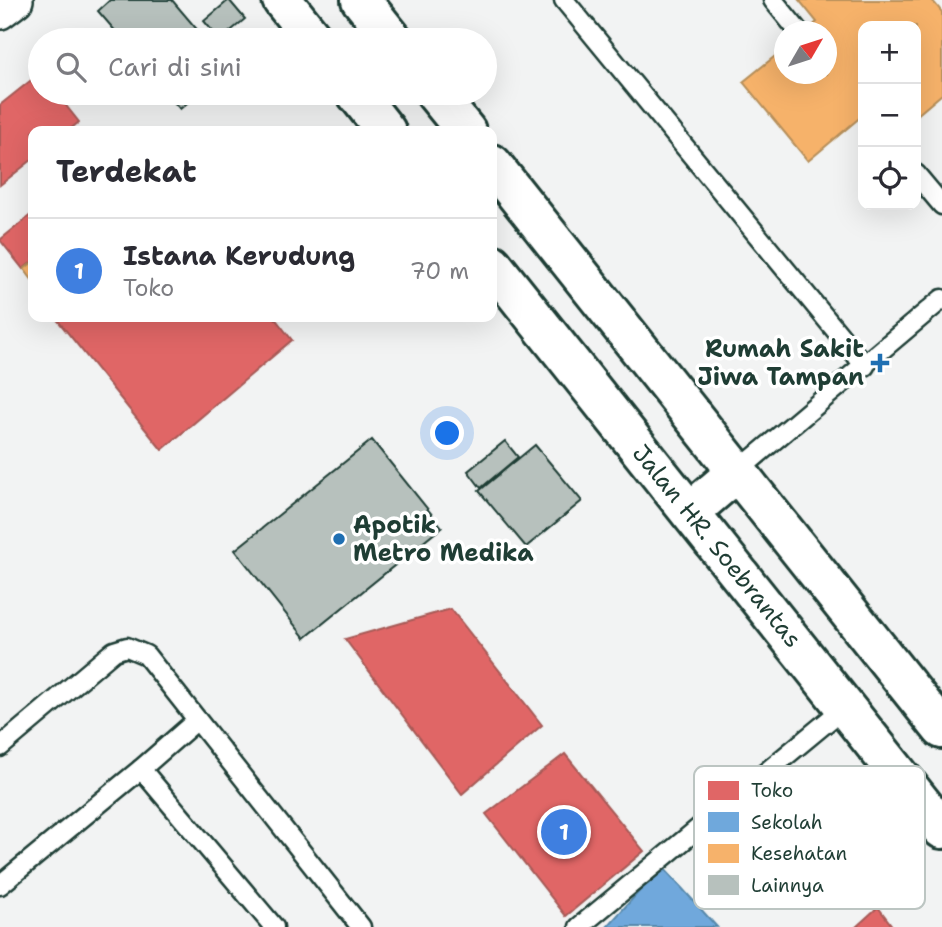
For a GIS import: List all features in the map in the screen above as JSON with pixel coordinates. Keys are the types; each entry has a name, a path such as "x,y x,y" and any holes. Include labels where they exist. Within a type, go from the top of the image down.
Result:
{"main road":[{"path":"282,0 304,28"},
{"path":"361,0 383,28"},
{"path":"365,105 382,126"},
{"path":"445,105 462,126"},
{"path":"497,170 942,729"},
{"name":"Jalan HR. Soebrantas","path":"497,270 892,766"},
{"path":"690,512 738,471"},
{"name":"Jalan HR. Soebrantas","path":"925,808 942,829"}],"street":[{"path":"0,12 16,0"}],"lane":[{"path":"564,0 865,366"},
{"path":"773,0 790,21"},
{"path":"921,180 942,205"},
{"path":"738,471 942,299"},
{"path":"0,747 114,652 127,648 146,655 361,927"},
{"path":"774,766 845,707"},
{"path":"0,884 197,720"},
{"path":"141,769 274,927"},
{"path":"579,927 694,832"}],"building: Toko":[{"path":"28,83 28,105 66,105 79,122 74,126 28,126 28,163 0,185 0,105"},
{"path":"28,217 28,265 23,269 0,240"},
{"path":"59,322 278,322 292,340 162,450"},
{"path":"451,609 542,725 462,794 345,639"},
{"path":"565,754 644,851 566,916 486,814"},
{"path":"876,909 880,909 893,927 856,927"}],"building: Sekolah":[{"path":"662,866 694,901 694,909 701,909 717,927 607,927"}],"building: Kesehatan":[{"path":"799,0 932,0 942,12 942,94 921,112 921,21 858,21 858,119 808,161 743,82 774,57 774,84 837,84 837,21 816,21"}],"building: Lainnya":[{"path":"110,0 172,0 196,28 113,28 98,11"},
{"path":"229,0 245,19 234,28 210,28 204,21"},
{"name":"Apotik Metro Medika","path":"372,440 442,527 305,638 235,550"},
{"path":"505,441 518,457 481,488 468,471"},
{"path":"535,445 582,501 526,547 479,491"}],"place":[{"name":"Rumah Sakit Jiwa Tampan","path":"880,363"},
{"name":"Apotik Metro Medika","path":"339,539"},
{"name":"Istana Kerudung","path":"564,832"}]}
